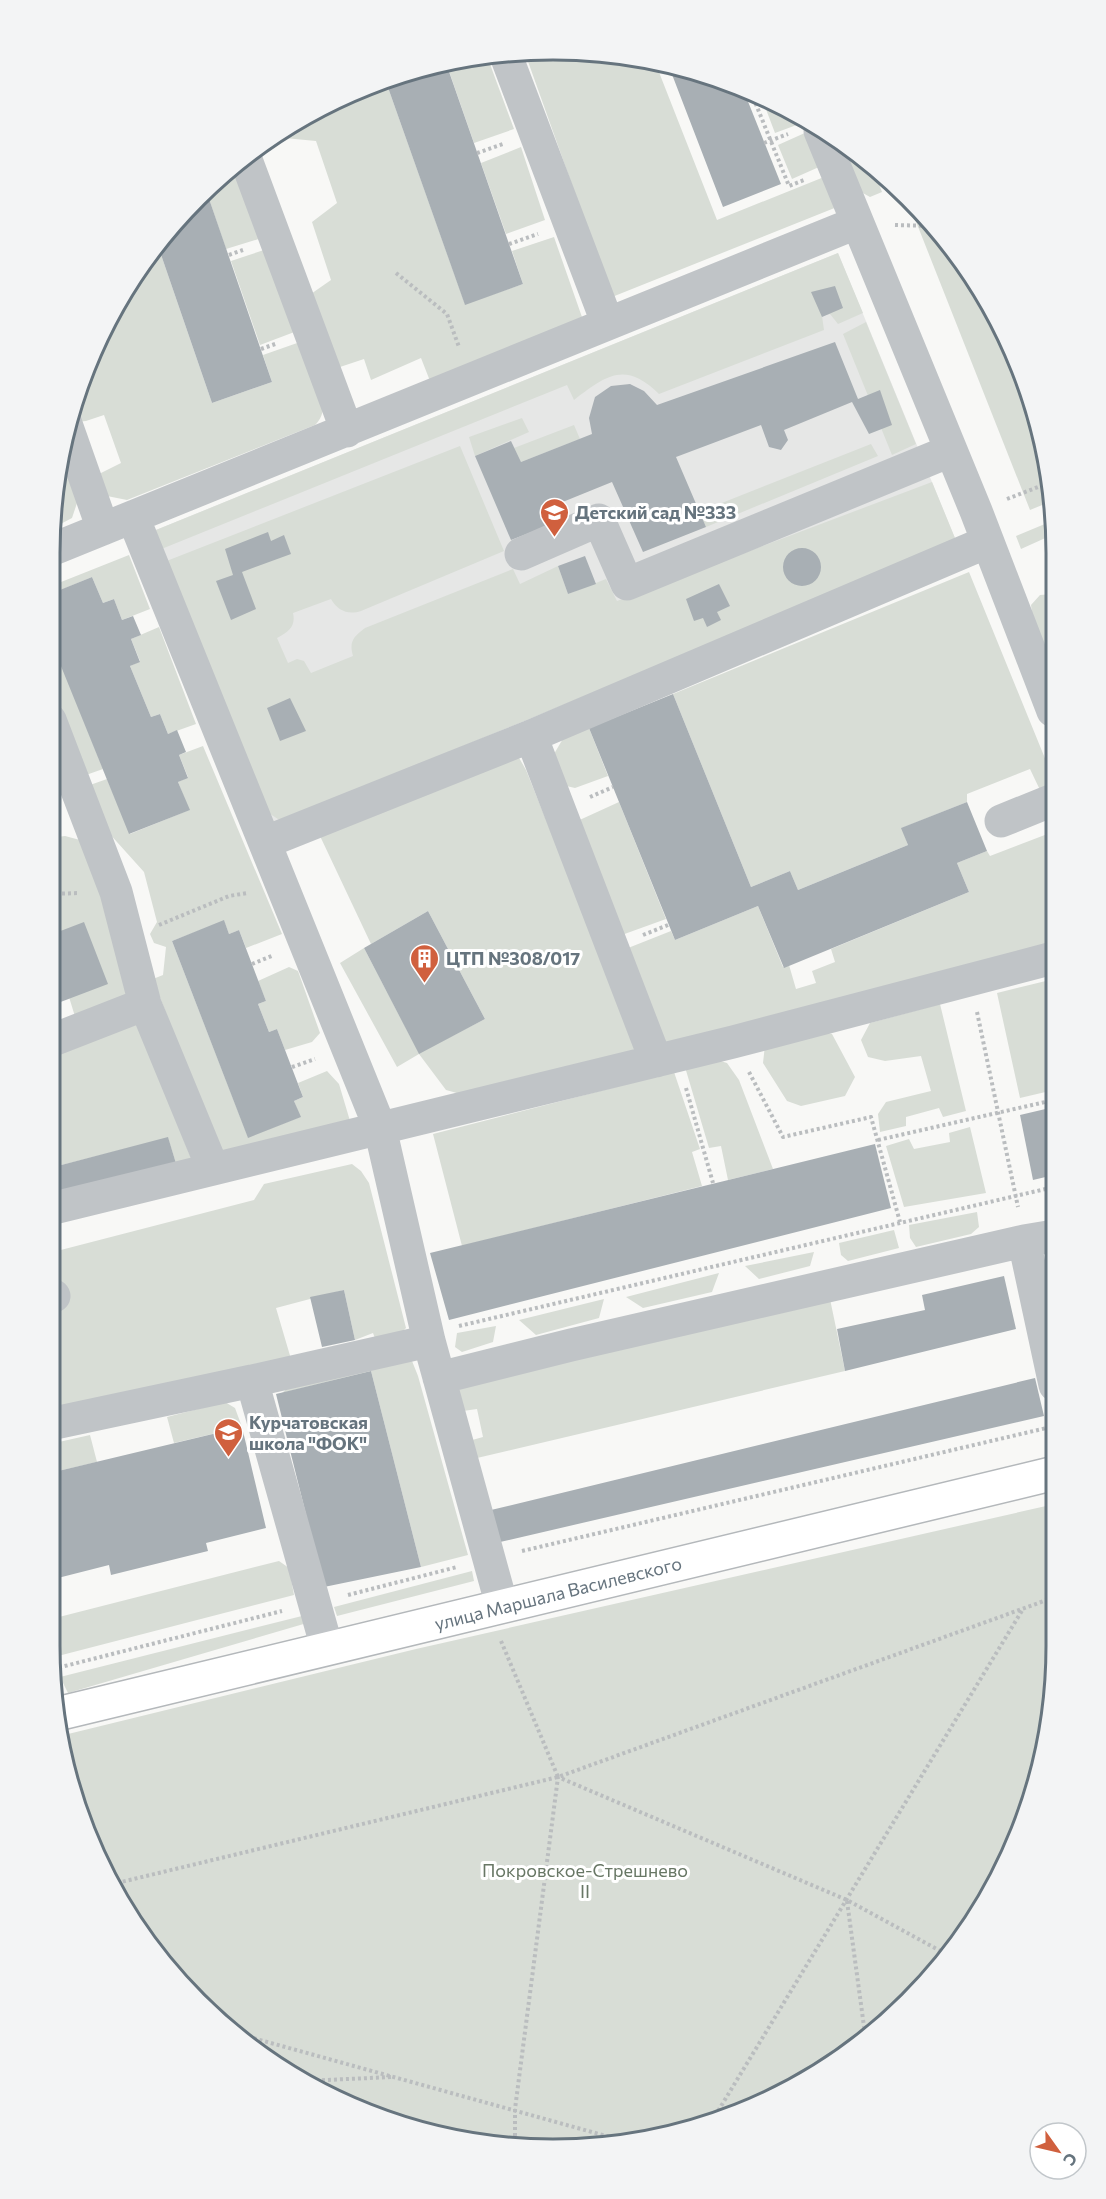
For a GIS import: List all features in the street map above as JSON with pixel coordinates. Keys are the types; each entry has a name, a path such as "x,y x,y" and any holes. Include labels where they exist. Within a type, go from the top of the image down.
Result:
{"main road":[{"name":"улица Маршала Василевского","path":"64,1712 1046,1475"}],"lane":[{"path":"508,62 607,322"},
{"path":"824,141 976,511 1046,693"},
{"path":"248,166 346,431"},
{"path":"60,546 607,322 856,223"},
{"path":"73,443 103,529"},
{"path":"521,554 599,520 627,584 950,451"},
{"path":"134,517 380,1128 428,1337 501,1606"},
{"path":"266,842 531,736 987,542"},
{"path":"531,736 666,1058"},
{"path":"60,746 116,892 145,1004 213,1169"},
{"path":"1001,820 1046,803"},
{"path":"60,1207 733,1042 1046,960"},
{"path":"60,1037 145,1004"},
{"path":"439,1378 571,1345 1039,1238 1046,1302"},
{"path":"60,1422 252,1381 428,1337"},
{"path":"252,1381 327,1648"}],"path":[{"path":"756,104 789,186 835,168"},
{"path":"396,273 447,314 470,379"},
{"path":"976,511 1041,486"},
{"path":"128,937 229,896 284,886"},
{"path":"969,979 1017,1195"},
{"path":"733,1042 783,1137 871,1117 900,1222"},
{"path":"666,1058 714,1183"},
{"path":"878,1140 1046,1102"},
{"path":"428,1337 1046,1189"},
{"path":"61,1667 489,1558 1046,1428"},
{"path":"121,1882 558,1777 1046,1600"},
{"path":"719,2110 1024,1608"},
{"path":"511,1636 500,1639 558,1777 515,2109 515,2137"},
{"path":"558,1777 847,1900 940,1951"},
{"path":"847,1900 864,2028"},
{"path":"257,2040 607,2136"},
{"path":"320,2080 396,2077"}],"shaded area":[{"name":"Детский сад №333","path":"838,253 957,543 270,825 151,532"}],"green space":[{"path":"528,61 585,61 659,71 717,220 824,177 837,207 612,297"},
{"path":"490,64 514,129 474,143 449,71"},
{"path":"388,89 465,304 523,284 512,251 554,237 583,320 430,381 421,358 371,380 364,359 334,369 308,296 331,280 312,222 337,203 316,141 287,138 335,111"},
{"path":"766,109 797,125 775,133"},
{"path":"807,132 819,167 792,179 778,145"},
{"path":"521,147 545,220 506,234 481,163"},
{"path":"846,157 878,182 882,192 870,197 861,192"},
{"path":"240,172 265,237 226,249 209,199"},
{"path":"914,218 963,279 995,335 1008,364 1029,425 1042,489 1043,504 1030,510"},
{"path":"267,249 297,331 260,345 231,261"},
{"path":"838,253 863,313 838,324 830,314 822,316 824,330 659,394 647,384 626,375 606,378 574,400 567,385 159,550 151,532"},
{"path":"161,254 212,403 272,382 263,355 300,342 319,384 323,406 321,416 315,425 127,500 107,496 95,476 121,463 104,415 78,422 86,395 111,335 126,306"},
{"path":"866,322 916,444 892,455 843,334"},
{"path":"522,418 529,432 475,456 469,437"},
{"path":"574,425 580,439 521,462 514,448"},
{"path":"871,444 878,456 706,527 699,512"},
{"path":"460,446 504,551 361,611 344,611 331,599 293,613 291,628 277,638 288,663 297,659 304,661 311,673 353,656 353,640 365,628 513,569 520,584 558,566 568,594 606,579 617,601 932,482 957,543 281,821 264,810 164,562"},
{"path":"67,468 77,503 72,518 61,524"},
{"path":"1045,524 1046,538 1021,549 1016,536"},
{"path":"129,555 150,609 122,620 114,599 103,603 92,577 60,590 60,582"},
{"path":"969,572 1046,761 1046,788 1040,790 1030,769 967,794 967,802 902,828 908,845 798,890 790,871 751,887 673,694"},
{"path":"1040,595 1046,595 1046,650 1031,605"},
{"path":"159,627 196,724 168,734 160,714 151,717 130,666 140,661 131,639"},
{"path":"60,661 103,769 86,775 60,708"},
{"path":"589,728 608,776 575,788 562,785 551,759 564,737"},
{"path":"203,746 282,934 246,948 239,930 229,934 224,921 172,941 248,1137 300,1117 294,1101 303,1097 298,1083 327,1071 339,1084 353,1131 222,1160 153,979 163,975 166,947 154,943 150,934 157,922 144,872 108,832 90,785 107,779 130,834 189,810 178,782 188,777 179,755"},
{"path":"518,756 526,770 640,1054 464,1095 446,1090 419,1054 397,1067 340,963 364,948 419,1053 485,1019 428,911 371,944 320,836"},
{"path":"619,802 666,919 619,936 573,823"},
{"path":"1046,835 1046,947 667,1045 623,950 671,931 675,940 758,906 783,967 789,965 796,989 816,983 812,971 835,962 831,949 969,892 957,863 987,851 990,856"},
{"path":"60,837 80,840 92,855 131,989 117,1007 77,1023 60,968"},
{"path":"289,967 298,971 320,1033 312,1042 285,1050 277,1029 269,1032 258,1004 266,1001 258,981"},
{"path":"1046,981 1046,1092 1020,1098 997,993"},
{"path":"940,1004 966,1111 943,1117 939,1108 906,1117 906,1126 880,1132 878,1114 886,1102 931,1091 921,1056 885,1061 868,1057 861,1040 870,1023"},
{"path":"137,1023 193,1163 178,1170 168,1138 60,1165 60,1052"},
{"path":"816,1030 832,1034 855,1077 845,1096 801,1106 787,1101 763,1063 765,1045"},
{"path":"714,1059 727,1063 739,1080 773,1169 728,1180 721,1146 709,1148 685,1067"},
{"path":"674,1072 700,1149 692,1152 702,1186 462,1246 433,1134"},
{"path":"970,1127 986,1193 904,1207 886,1146 909,1139 914,1149 950,1142 949,1133"},
{"path":"352,1164 361,1171 369,1183 406,1328 398,1336 376,1341 373,1333 355,1340 344,1290 276,1308 291,1359 60,1412 60,1250 254,1200 264,1184"},
{"path":"977,1212 979,1227 971,1234 916,1247 910,1238 909,1225"},
{"path":"894,1230 899,1248 848,1261 841,1255 839,1243"},
{"path":"814,1252 810,1266 759,1279 745,1266"},
{"path":"719,1273 712,1292 643,1308 626,1297"},
{"path":"604,1299 599,1318 536,1335 519,1320"},
{"path":"830,1299 845,1371 477,1458 465,1442 483,1437 477,1409 456,1412 451,1399 461,1387"},
{"path":"496,1326 493,1342 462,1352 455,1347 457,1333"},
{"path":"412,1361 468,1555 421,1567 371,1371 282,1393 293,1383"},
{"path":"225,1402 235,1408 242,1427 174,1443 167,1417"},
{"path":"90,1435 97,1462 60,1471 60,1442"},
{"name":"Покровское-Стрешнево II","path":"1046,1506 1045,1678 1037,1742 1020,1804 1008,1835 995,1864 963,1920 924,1971 902,1995 878,2017 827,2056 800,2073 742,2101 711,2113 649,2130 585,2138 553,2139 489,2135 457,2130 395,2113 335,2088 279,2056 228,2017 204,1995 182,1971 143,1920 111,1864 86,1804 68,1734 416,1649"},
{"path":"279,1561 289,1568 294,1595 60,1655 60,1617"},
{"path":"472,1571 474,1581 337,1616 334,1607"},
{"path":"306,1615 307,1623 68,1693 61,1677"}],"building":[{"path":"449,71 523,284 465,305 388,89"},
{"path":"672,75 711,86 748,101 781,184 723,207"},
{"path":"209,199 272,382 212,403 161,254"},
{"path":"835,286 843,308 822,317 811,292"},
{"path":"835,342 858,399 880,390 892,425 869,434 852,402 784,430 788,440 781,450 769,447 761,425 676,457 706,527 643,552 612,482 543,510 550,525 511,540 475,456 511,441 521,462 592,434 589,418 595,397 611,386 630,384 644,391 657,405"},
{"path":"268,532 271,541 284,535 291,554 242,572 256,609 231,620 216,581 233,575 225,549"},
{"path":"802,548 815,554 821,567 815,580 802,586 789,580 783,567 789,554"},
{"path":"585,556 596,584 568,594 558,566"},
{"path":"92,577 103,603 114,599 122,620 133,616 141,635 131,639 140,662 130,666 151,717 160,714 168,734 177,730 186,752 179,755 188,778 178,782 190,810 129,834 60,664 60,590"},
{"path":"719,584 730,606 717,612 721,620 707,627 703,618 694,621 686,599"},
{"path":"673,694 751,887 790,871 798,890 908,845 901,828 967,802 987,851 957,863 969,892 784,968 758,906 675,940 589,728"},
{"path":"290,698 306,731 280,741 267,708"},
{"name":"ЦТП №308/017","path":"428,911 485,1019 419,1054 364,948"},
{"path":"224,920 229,934 239,930 266,1001 258,1004 269,1032 277,1029 303,1097 294,1101 301,1117 248,1138 172,941"},
{"path":"84,922 108,984 60,1002 60,931"},
{"path":"1046,1109 1046,1177 1033,1180 1020,1115"},
{"path":"168,1137 178,1170 60,1200 60,1165"},
{"path":"875,1144 891,1208 449,1320 430,1253"},
{"path":"1004,1276 1016,1329 845,1371 837,1329 925,1310 922,1295"},
{"path":"344,1290 355,1340 322,1347 310,1297"},
{"path":"371,1371 421,1567 324,1587 276,1394"},
{"path":"1035,1378 1044,1416 500,1542 491,1510"},
{"path":"242,1427 266,1528 206,1543 208,1551 111,1575 109,1565 60,1577 60,1471"}],"place":[{"name":"Детский сад №333","path":"554,538"},
{"name":"ЦТП №308/017","path":"425,984"},
{"name":"Курчатовская школа \"ФОК\"","path":"228,1458"}]}
